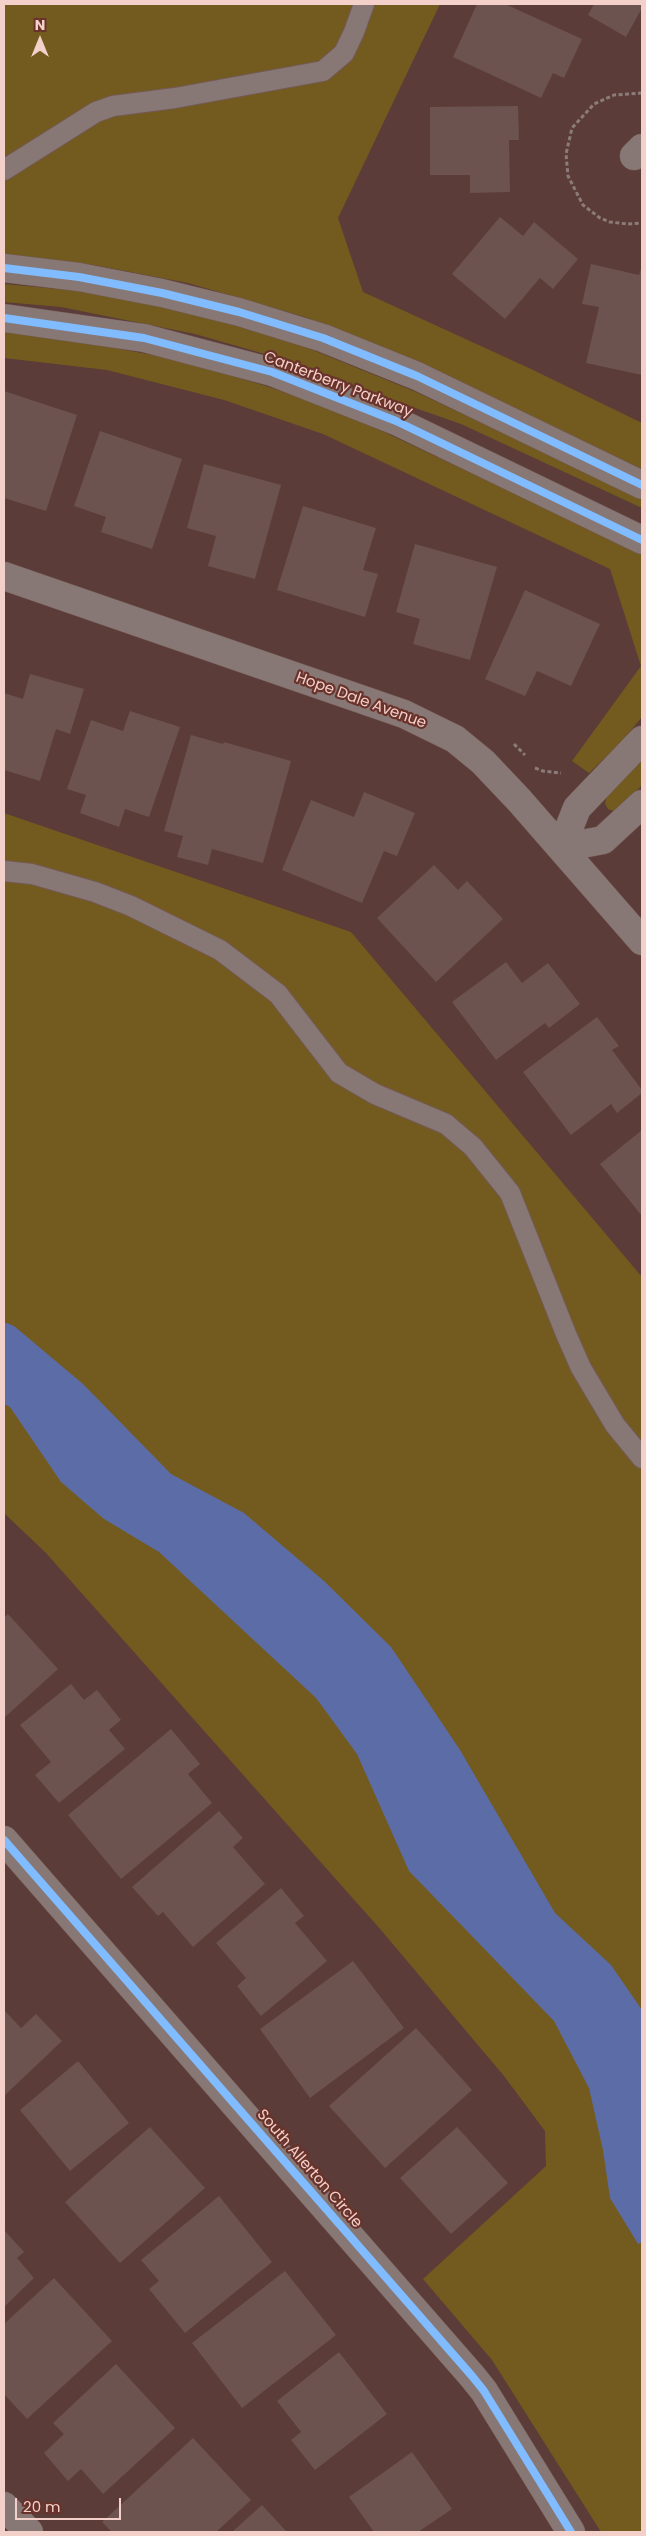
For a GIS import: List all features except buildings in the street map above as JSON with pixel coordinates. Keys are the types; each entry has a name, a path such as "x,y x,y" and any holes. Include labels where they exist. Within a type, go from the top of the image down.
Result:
{"street":[{"path":"4,268 79,277 162,293 239,312 323,338 417,376 642,485"},
{"name":"Canterberry Parkway","path":"4,318 144,338 272,372 396,421 642,540"},
{"name":"Hope Dale Avenue","path":"4,576 426,724 455,739 483,762 642,941"},
{"path":"561,848 578,808 642,740"},
{"path":"561,848 603,840 642,804"},
{"name":"South Allerton Circle","path":"4,1840 472,2376 484,2391 571,2532"},
{"path":"4,2506 29,2532"}],"lane":[{"path":"4,170 96,112 113,106 175,98 322,72 344,52 354,32 364,4"},
{"path":"4,871 32,874 95,892 131,906 220,950 278,994 339,1073 375,1094 446,1124 473,1146 510,1193 566,1334 594,1391 615,1425 642,1458"}],"path":[{"path":"642,93 614,95 594,104 572,128 566,154 568,176 582,206 610,222 642,223"}],"shaded area":[{"path":"4,4 440,4 338,218 363,292 531,369 642,423 642,469 398,353 305,317 188,283 94,265 4,254"},
{"path":"4,284 80,291 137,301 184,311 298,344 416,392 642,499 642,508 461,424 375,394 331,376 272,356 195,334 61,307 4,302"},
{"path":"4,331 89,343 173,359 266,386 326,407 382,431 642,554 642,717 620,743 589,773 572,761 641,666 610,569 323,434 224,400 107,370 4,358"},
{"path":"642,759 642,785 625,804 614,811 608,809 605,804 607,795"},
{"path":"4,813 351,932 642,1277 642,2532 601,2532 492,2360 423,2279 546,2166 545,2131 504,2076 381,1930 46,1553 4,1513"}],"water":[{"path":"4,1322 14,1326 83,1384 171,1474 244,1513 324,1581 391,1647 460,1750 555,1913 611,1965 642,2010 642,2242 638,2244 610,2198 603,2150 589,2088 554,2021 409,1871 357,1754 316,1698 159,1552 104,1519 61,1482 10,1407 4,1404"}],"cycle path":[{"path":"4,268 79,277 162,293 239,312 323,338 417,376 642,485"},
{"path":"4,318 144,338 272,372 396,421 642,540"},
{"path":"4,1840 472,2376 484,2391 571,2532"}]}
